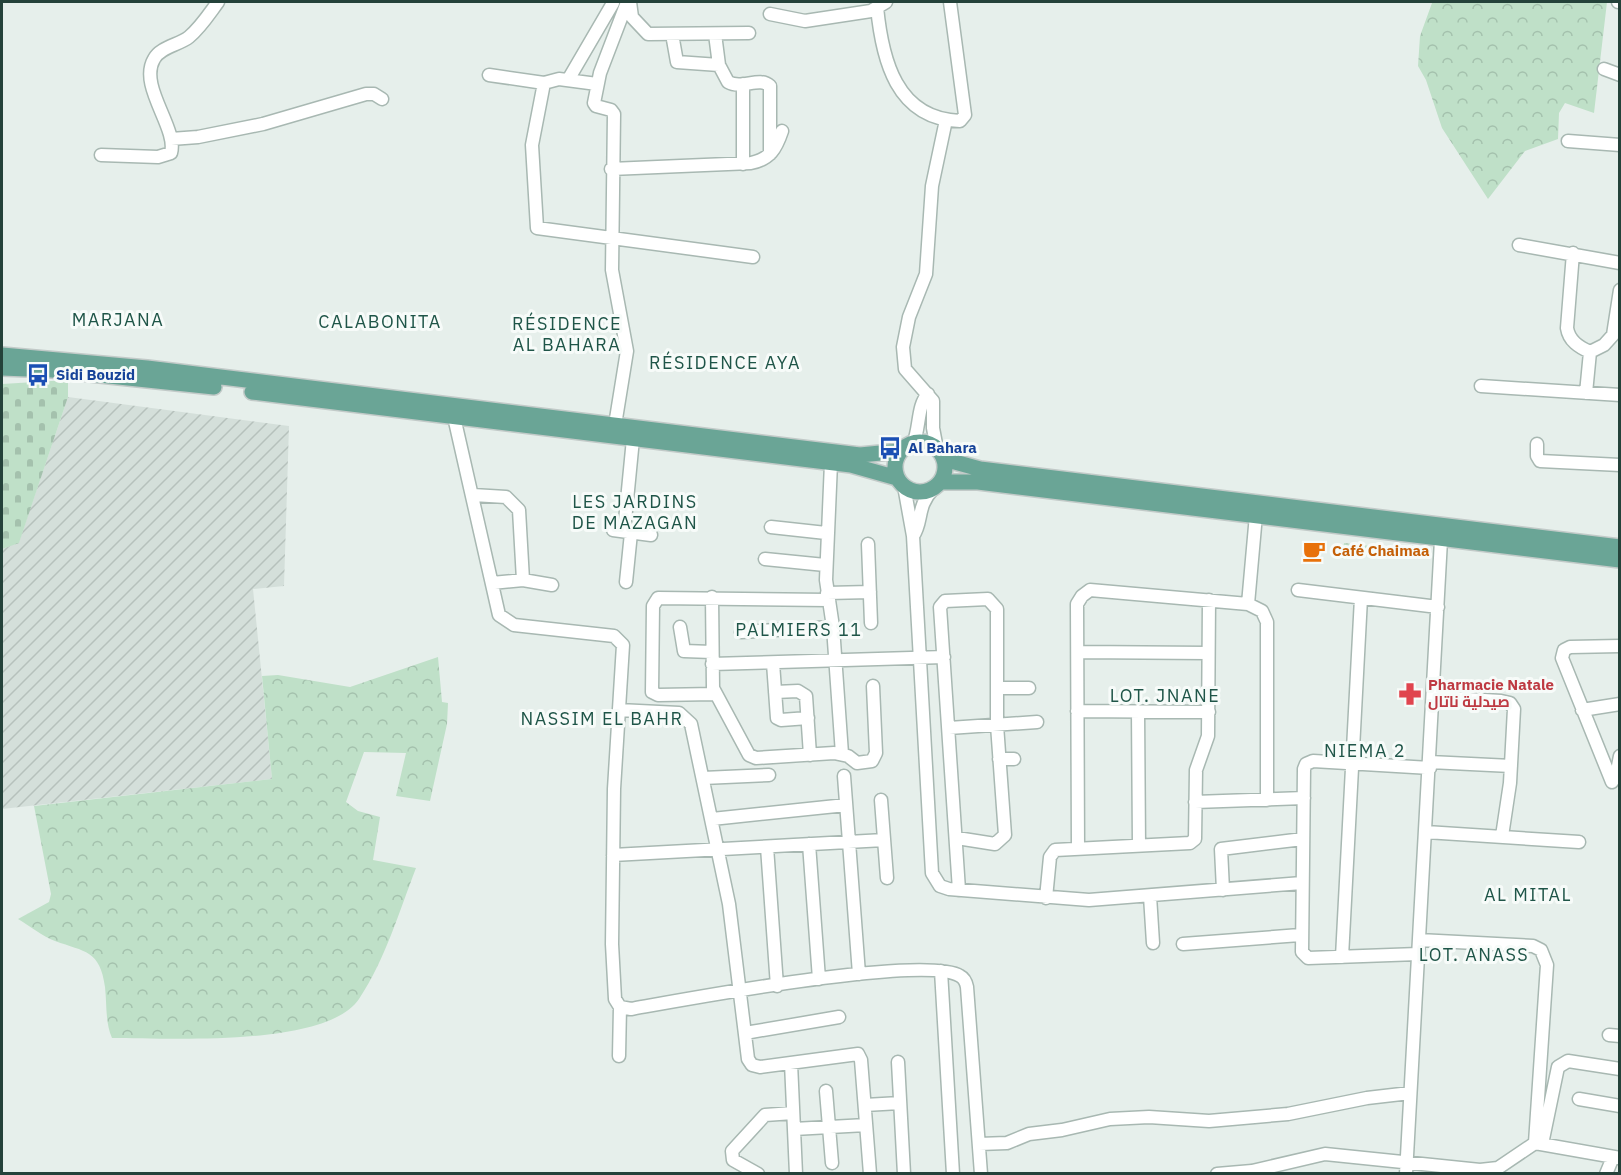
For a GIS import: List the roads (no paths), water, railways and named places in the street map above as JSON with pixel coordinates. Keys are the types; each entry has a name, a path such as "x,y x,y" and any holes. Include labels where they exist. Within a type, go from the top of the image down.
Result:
{"main road":[{"path":"2,355 156,369 860,455 925,443 940,454 980,469 1620,547"},
{"path":"2,368 52,370 222,388 831,463 867,468 918,492 937,485 978,482 1620,560"},
{"path":"900,482 895,466 907,447"},
{"path":"937,485 944,473 940,454"}],"street":[{"path":"101,155 163,156 171,153 171,139 155,92 151,71 154,59 163,50 191,35 219,2"},
{"path":"568,80 612,2 629,4"},
{"path":"881,4 884,53 896,86 922,110 946,120 960,121 965,115 950,2"},
{"path":"629,4 632,16 648,34 749,33"},
{"path":"615,425 627,351 613,284 611,169 614,114 609,109 594,104 597,84 629,4"},
{"path":"770,14 805,21 871,11 881,4"},
{"path":"672,34 677,62 719,65"},
{"path":"715,34 719,65 730,84 764,82 771,88 770,155"},
{"path":"1604,69 1620,75"},
{"path":"489,75 544,83 568,80 597,84"},
{"path":"544,83 532,145 537,191 536,226 542,230 753,257"},
{"path":"743,84 743,164"},
{"path":"171,139 198,137 262,124 366,94 374,94 382,99"},
{"path":"940,454 933,428 933,401 906,369 903,347 909,317 925,281 932,186 946,120"},
{"path":"611,169 758,162 770,155 782,131"},
{"path":"1568,141 1620,145"},
{"path":"1519,245 1620,262"},
{"path":"1574,253 1568,335 1580,348 1590,352 1604,345 1613,335 1620,290"},
{"path":"1586,393 1590,352"},
{"path":"1481,386 1620,395"},
{"path":"907,447 919,427 923,400 928,394"},
{"path":"454,417 499,615 510,624 614,636 619,639 624,649 614,789 612,954 614,995 620,1006 619,1056"},
{"path":"626,582 623,531 633,440"},
{"path":"1537,444 1538,459 1543,462 1620,465"},
{"path":"831,463 825,565 833,627 842,754"},
{"path":"900,482 913,536 918,659 932,873 940,886 959,890 1089,900 1302,883"},
{"path":"913,536 921,507 937,485"},
{"path":"473,495 501,496 510,500 519,510 523,580"},
{"path":"1248,604 1256,516"},
{"path":"771,527 826,533"},
{"path":"623,531 651,535"},
{"path":"1407,1167 1441,540"},
{"path":"868,544 871,623"},
{"path":"765,559 825,565"},
{"path":"492,583 523,580 552,585"},
{"path":"1078,849 1077,604 1090,590 1248,604 1262,611 1267,622 1267,801"},
{"path":"1298,590 1437,607"},
{"path":"714,694 656,695 651,688 653,606 661,596 828,597 870,592"},
{"path":"712,597 714,694 736,726 743,749 749,755 756,758 842,754 857,763 875,758 873,686"},
{"path":"1342,957 1361,598"},
{"path":"957,838 995,844 1003,838 997,725 997,609 990,600 942,602 959,890"},
{"path":"1046,898 1053,852 1058,849 1194,841 1196,835 1196,770 1207,742 1209,712 1209,600"},
{"path":"680,627 684,651 712,658 773,663 944,657"},
{"path":"741,632 833,627"},
{"path":"1620,646 1570,647 1563,653 1564,663 1612,782 1616,776 1620,756"},
{"path":"1078,652 1208,653"},
{"path":"773,663 776,714 779,720 808,718"},
{"path":"997,688 1029,688"},
{"path":"775,692 804,693 810,755"},
{"path":"1433,697 1510,703 1515,713 1502,836"},
{"path":"1582,710 1620,704"},
{"path":"619,710 679,713 686,717 693,727 729,904 748,1059 752,1065 760,1067 858,1054 861,1060 870,1173"},
{"path":"1077,711 1209,712"},
{"path":"1138,711 1139,846"},
{"path":"949,728 1037,722"},
{"path":"999,759 1014,759"},
{"path":"1418,954 1308,958 1300,949 1304,770 1308,762 1510,766"},
{"path":"703,778 769,775"},
{"path":"844,776 859,974"},
{"path":"1195,802 1304,798"},
{"path":"881,800 887,878"},
{"path":"712,819 846,805"},
{"path":"1426,832 1579,842"},
{"path":"1223,890 1221,849 1303,839"},
{"path":"614,855 884,840"},
{"path":"809,844 819,979"},
{"path":"767,847 777,986"},
{"path":"1150,896 1153,943"},
{"path":"1183,944 1300,935"},
{"path":"1419,940 1533,946 1541,950 1547,965 1539,1144"},
{"path":"620,1006 631,1009 859,974 941,971 961,976 967,987 981,1173"},
{"path":"941,971 953,1173"},
{"path":"745,1033 839,1017"},
{"path":"1539,1144 1558,1067 1561,1063 1568,1061 1620,1069"},
{"path":"898,1062 904,1173"},
{"path":"790,1063 796,1173"},
{"path":"826,1091 832,1163"},
{"path":"979,1144 1007,1143 1029,1134 1062,1130 1110,1119 1149,1117 1209,1121 1288,1114 1367,1098 1410,1093"},
{"path":"1579,1100 1620,1106"},
{"path":"865,1105 900,1103"},
{"path":"753,1172 733,1160 732,1151 765,1115 793,1113"},
{"path":"794,1129 866,1125"},
{"path":"1217,1173 1252,1171 1325,1154 1407,1167 1452,1171 1498,1168 1539,1144 1616,1157 1606,1173"}],"place":[{"name":"Sidi Bouzid","path":"38,375"},
{"name":"Al Bahara","path":"890,448"},
{"name":"Café Chaimaa","path":"1314,551"},
{"name":"Pharmacie Natale صيدلية ناتال","path":"1410,694"}],"district":[{"name":"MARJANA","path":"118,320"},
{"name":"CALABONITA","path":"380,322"},
{"name":"RÉSIDENCE AL BAHARA","path":"567,334"},
{"name":"RÉSIDENCE AYA","path":"725,363"},
{"name":"LES JARDINS DE MAZAGAN","path":"635,512"},
{"name":"PALMIERS 11","path":"799,630"},
{"name":"LOT. JNANE","path":"1165,696"},
{"name":"NASSIM EL BAHR","path":"602,719"},
{"name":"NIEMA 2","path":"1365,751"},
{"name":"AL MITAL","path":"1528,895"},
{"name":"LOT. ANASS","path":"1474,955"}]}
